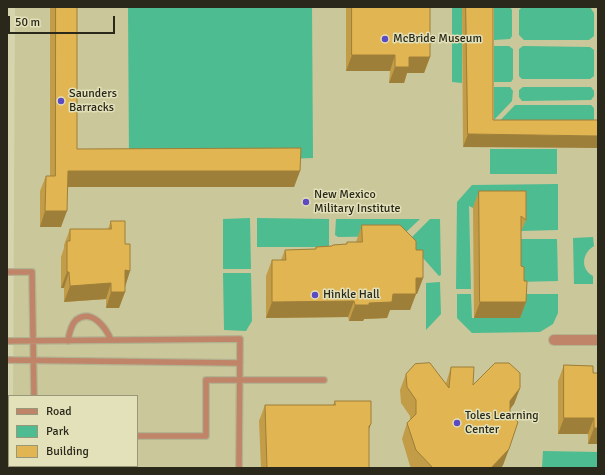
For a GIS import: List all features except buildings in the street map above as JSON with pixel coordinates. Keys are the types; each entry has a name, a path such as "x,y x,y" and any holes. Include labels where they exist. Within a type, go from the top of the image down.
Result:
{"street":[{"path":"554,340 598,340"}],"lane":[{"path":"7,272 32,272 34,395"},
{"path":"68,341 75,321 88,317 96,319 102,324 108,332 111,340"},
{"path":"7,341 240,339 239,468"},
{"path":"7,360 240,363"},
{"path":"138,436 206,436 206,380 324,380"}],"shaded area":[{"name":"New Mexico Military Institute","path":"15,7 598,7 598,468 13,468 138,467 138,395 13,395"}],"green space":[{"path":"128,7 312,7 313,158 255,160 129,160"},
{"path":"452,7 462,7 462,83 452,82"},
{"path":"494,7 510,7 512,10 512,36 510,39 494,40"},
{"path":"522,7 590,7 594,13 594,36 589,40 524,40 519,35 519,10"},
{"path":"494,46 509,46 513,49 513,79 511,82 494,82"},
{"path":"523,46 590,47 594,50 594,76 590,79 522,79 519,76 519,49"},
{"path":"494,87 510,87 513,91 512,101 494,120"},
{"path":"523,87 591,87 594,91 594,96 591,100 522,101 519,97 519,90"},
{"path":"515,105 591,105 594,108 594,128 493,128"},
{"path":"490,149 557,149 557,174 490,174"},
{"path":"558,184 558,230 520,231 469,206 471,289 456,289 457,202 472,185"},
{"path":"250,218 251,269 223,269 223,219"},
{"path":"257,218 329,219 329,247 257,247"},
{"path":"336,219 420,219 402,236 338,237 335,235"},
{"path":"430,219 440,219 441,275 439,276 408,241"},
{"path":"593,237 594,246 587,253 584,265 593,276 593,284 574,284 573,238"},
{"path":"515,239 557,239 558,281 515,282"},
{"path":"223,273 251,273 252,321 246,331 224,330"},
{"path":"440,282 441,314 426,330 426,283"},
{"path":"457,294 471,294 472,318 520,318 520,294 558,294 558,313 553,324 540,332 472,333 457,318"},
{"path":"543,451 598,452 598,468 542,468"}],"place":[{"name":"McBride Museum","path":"385,39"},
{"name":"Saunders Barracks","path":"61,101"},
{"name":"New Mexico Military Institute","path":"306,202"},
{"name":"Hinkle Hall","path":"315,295"},
{"name":"Toles Learning Center","path":"457,423"}]}
